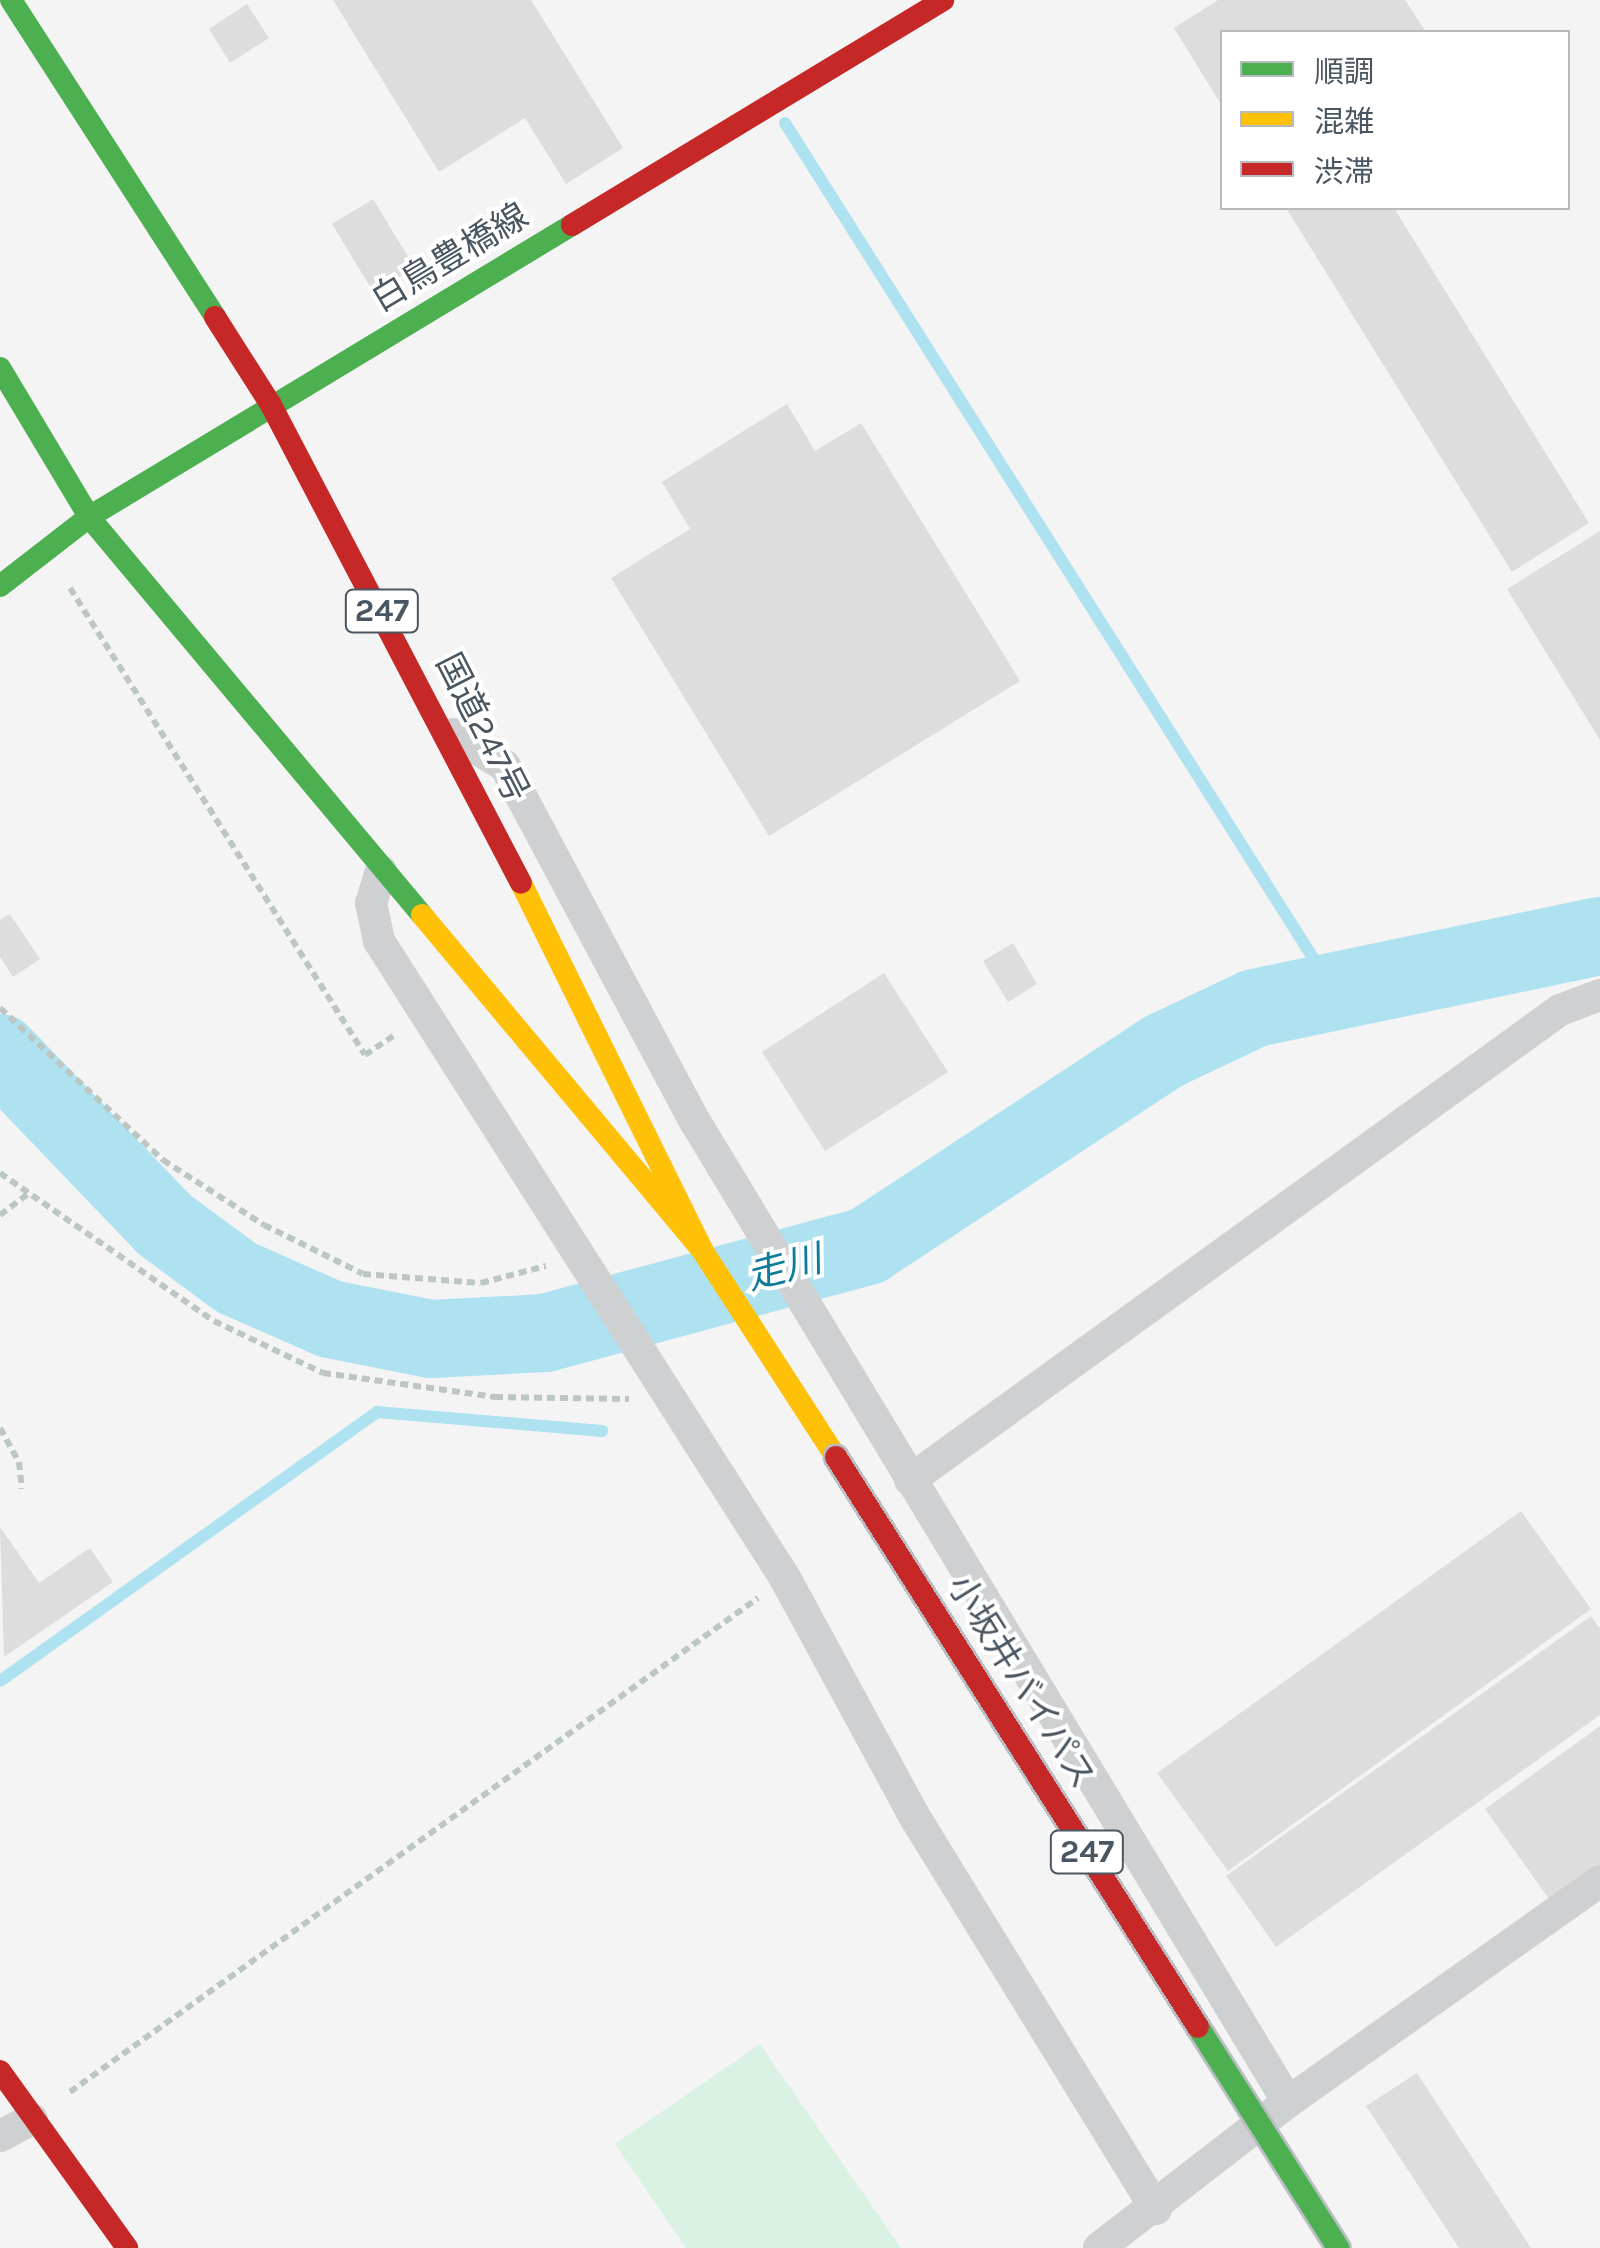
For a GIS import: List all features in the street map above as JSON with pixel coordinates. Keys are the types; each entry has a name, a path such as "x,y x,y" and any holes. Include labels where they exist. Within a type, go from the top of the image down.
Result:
{"main road":[{"name":"国道247号","path":"11,0 271,406 446,729 702,1250 836,1457"},
{"name":"白鳥豊橋線","path":"0,586 89,517 943,0"},
{"name":"国道247号","path":"0,368 89,517 381,871 702,1250"},
{"name":"小坂井バイパス","path":"836,1457 1338,2248"},
{"path":"0,2071 127,2248"}],"street":[{"path":"446,729 505,766 696,1123 1288,2102"},
{"path":"381,871 372,924 576,1258 785,1578 916,1819 1156,2208"},
{"path":"910,1480 1560,1010 1600,995"},
{"path":"1099,2248 1156,2208 1288,2102 1600,1881"},
{"path":"0,2136 32,2119"}],"path":[{"path":"48,552 365,1054 426,1016"},
{"path":"0,1008 163,1160 264,1225 363,1274 481,1282 576,1258"},
{"path":"0,1173 26,1196 214,1320 322,1373 496,1397 667,1399"},
{"path":"0,1215 26,1196"},
{"path":"0,1428 19,1462 22,1489"},
{"path":"32,2119 785,1578"}],"green space":[{"path":"760,2044 901,2248 686,2248 615,2144"}],"building":[{"path":"333,0 531,0 623,148 566,184 525,118 439,172"},
{"path":"1218,0 1405,0 1425,30 1220,30 1220,103 1174,28"},
{"path":"247,4 269,38 230,63 209,29"},
{"path":"373,199 415,268 374,293 332,224"},
{"path":"1287,210 1395,210 1589,523 1512,572"},
{"path":"787,404 815,451 861,423 1020,681 769,836 611,578 690,529 662,482"},
{"path":"1600,531 1600,740 1507,589"},
{"path":"10,914 40,959 13,977 0,957 0,920"},
{"path":"1013,943 1037,984 1008,1002 983,961"},
{"path":"884,973 948,1072 825,1151 762,1052"},
{"path":"1521,1511 1591,1609 1228,1871 1157,1773"},
{"path":"0,1527 39,1583 90,1548 113,1582 4,1657"},
{"path":"1591,1616 1600,1629 1600,1715 1276,1947 1226,1876"},
{"path":"1600,1726 1600,1868 1552,1903 1485,1809"},
{"path":"1417,2073 1531,2248 1459,2248 1366,2106"}],"waterway":[{"path":"785,123 1334,991"},
{"name":"走川","path":"0,1053 165,1225 237,1278 330,1319 431,1339 545,1333 867,1246 1164,1051 1255,1008 1600,936"},
{"path":"0,1681 377,1412 602,1431"}],"traffic: fast":[{"path":"11,0 215,317"},
{"path":"0,586 89,517 572,225"},
{"path":"0,368 89,517 422,915"},
{"path":"1198,2027 1338,2248"}],"traffic: slow":[{"path":"521,883 702,1250"},
{"path":"422,915 702,1250 836,1457"}],"traffic: jam":[{"path":"572,225 943,0"},
{"path":"215,317 271,405 521,883"},
{"path":"836,1457 1198,2027"},
{"path":"0,2071 127,2248"}]}
